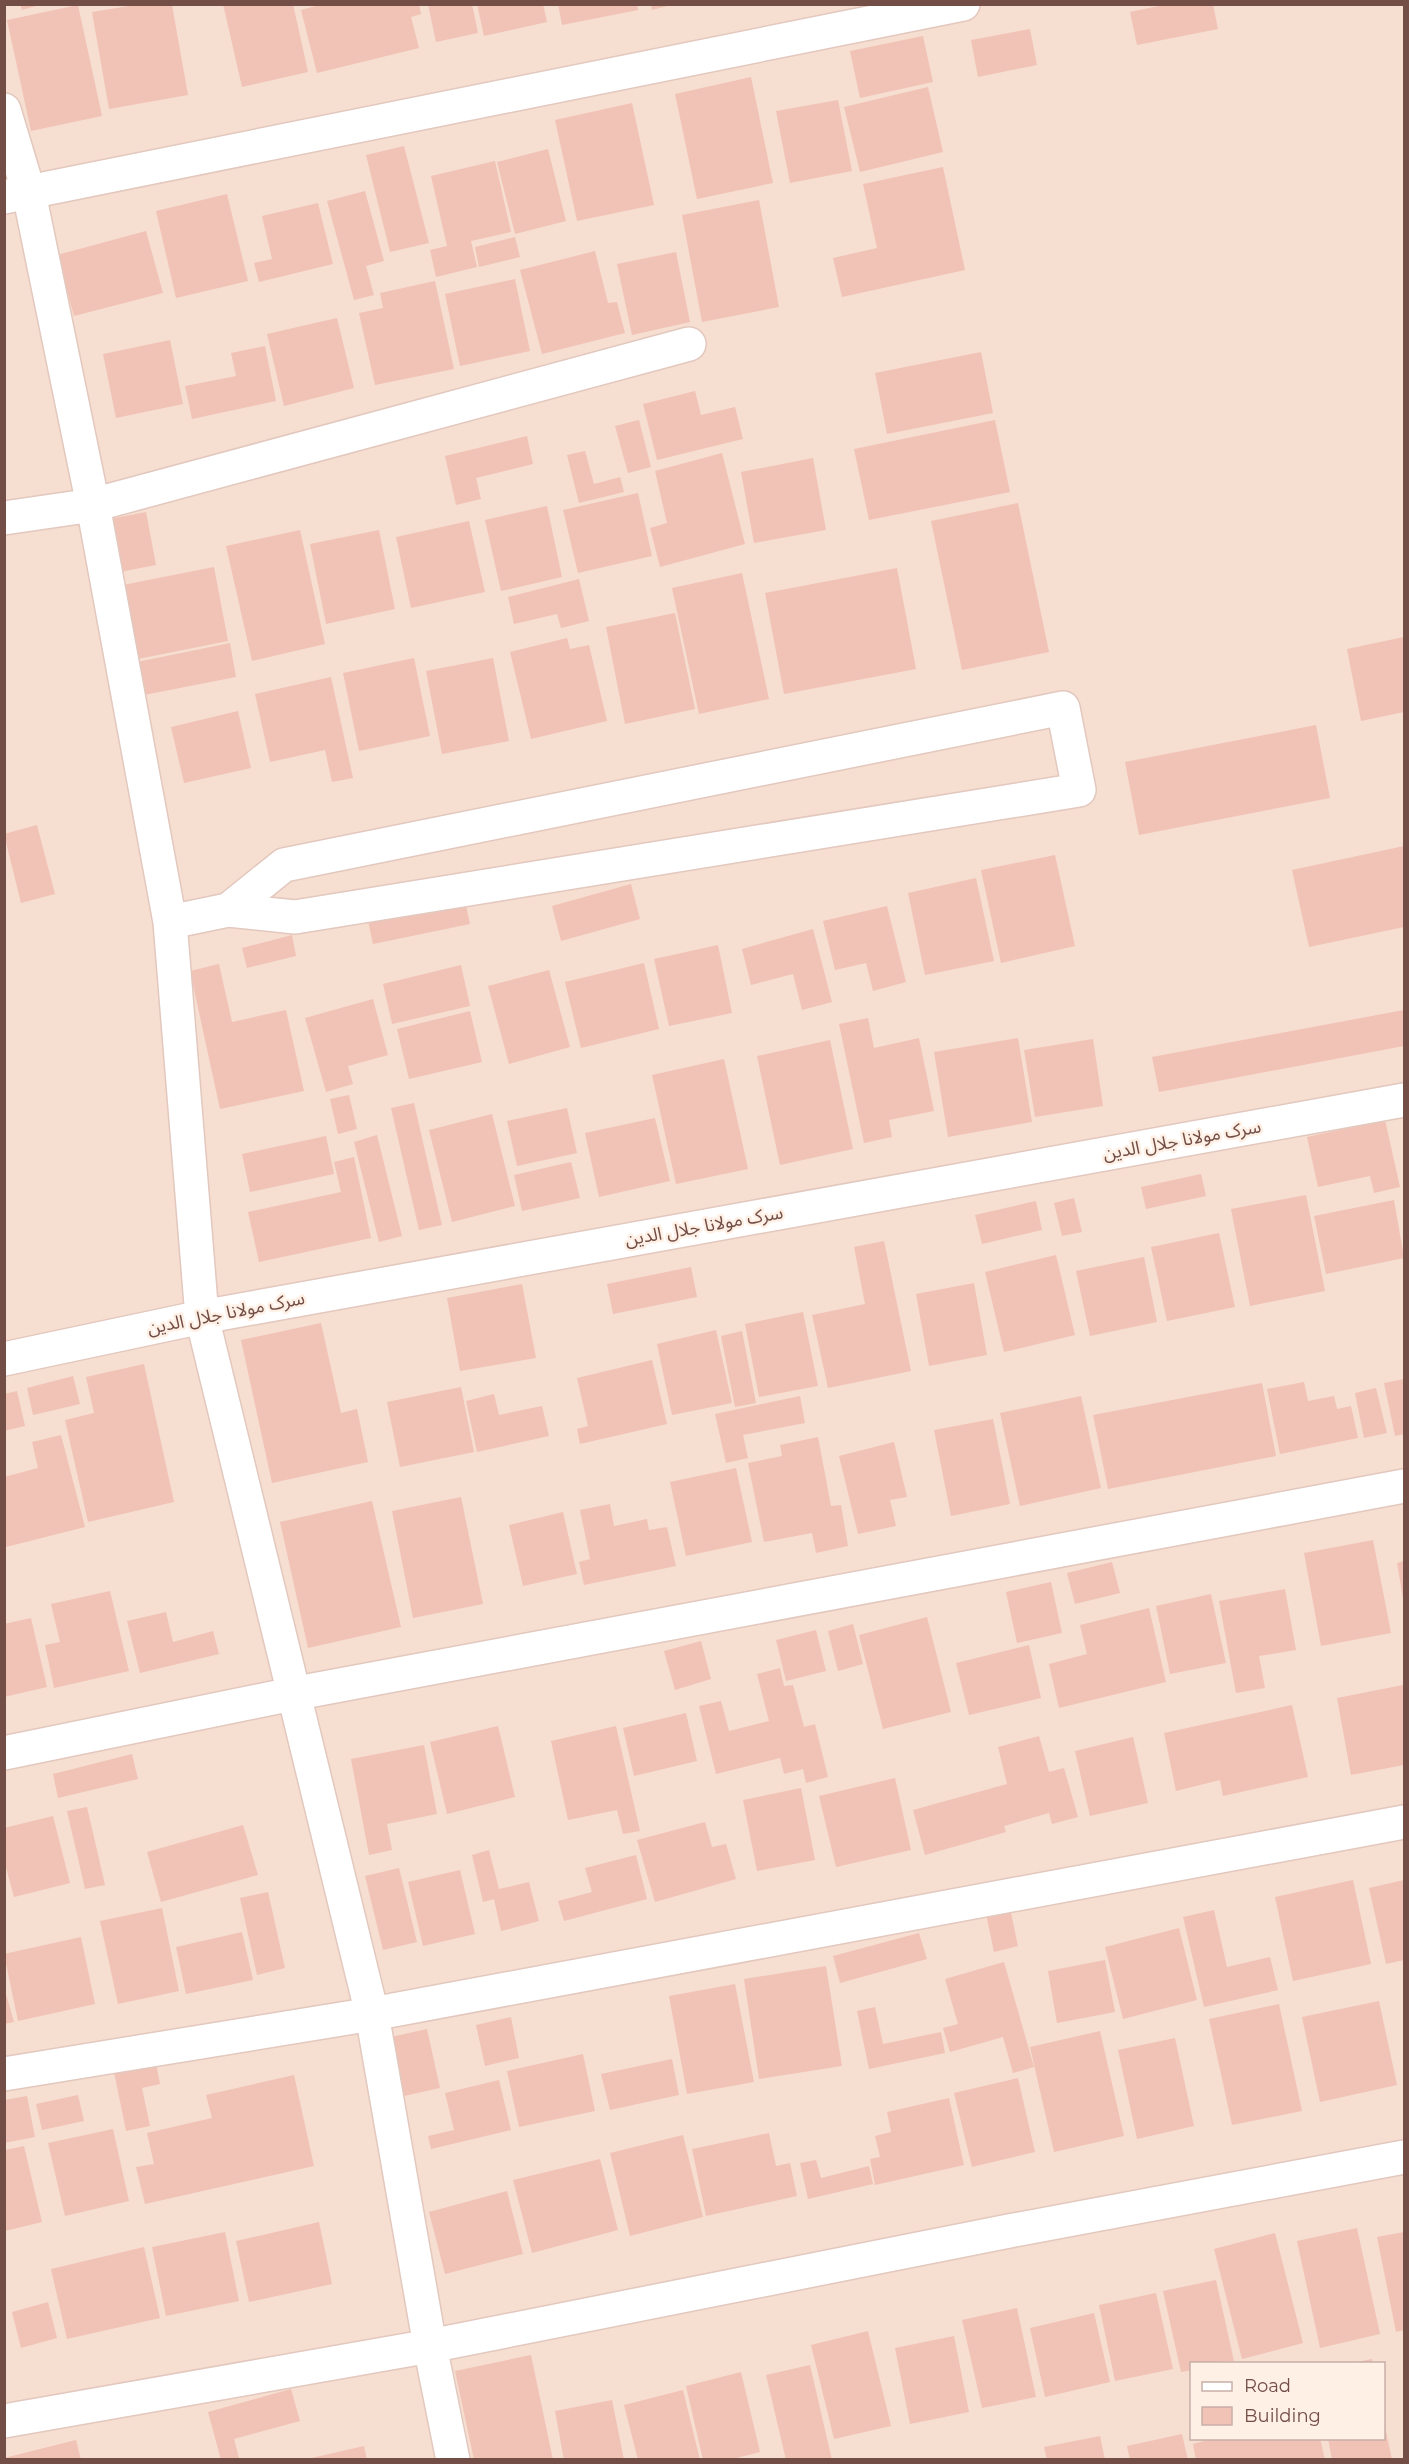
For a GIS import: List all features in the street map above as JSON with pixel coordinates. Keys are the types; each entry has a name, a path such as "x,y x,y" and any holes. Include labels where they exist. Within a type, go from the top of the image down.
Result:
{"street":[{"path":"17,195 963,4"},
{"path":"4,110 17,195 93,504 170,922 202,1317 292,1694 372,2014 430,2346 453,2460"},
{"path":"4,518 93,504 689,344"},
{"path":"170,922 228,910 295,917 1079,790 1063,708 284,865 228,910"},
{"name":"سرک مولانا جلال الدین","path":"4,1359 202,1317 1404,1100"},
{"path":"4,1753 292,1694 1404,1486"},
{"path":"4,2074 372,2014 1404,1822"},
{"path":"4,2421 430,2346 1009,2231 1404,2157"}],"shaded area":[{"path":"5,5 1404,5 1404,2459 5,2460"}],"building":[{"path":"20,4 39,4 39,5 22,10"},
{"path":"223,4 293,4 308,72 242,87"},
{"path":"323,4 419,4 421,14 411,17 419,48 317,73 301,10"},
{"path":"428,4 472,4 478,33 436,42"},
{"path":"477,4 543,4 547,22 484,36"},
{"path":"558,4 637,4 638,10 562,25"},
{"path":"651,4 671,4 671,5 652,10"},
{"path":"1168,4 1213,4 1218,29 1137,45 1130,12"},
{"path":"78,5 102,116 31,131 7,20"},
{"path":"135,5 172,5 188,95 109,109 92,12"},
{"path":"1030,29 1037,65 978,77 971,40"},
{"path":"923,36 933,82 860,98 850,51"},
{"path":"751,77 773,183 697,199 675,94"},
{"path":"928,87 943,152 860,172 844,107"},
{"path":"838,100 852,171 790,183 776,111"},
{"path":"632,103 654,205 577,221 555,120"},
{"path":"404,146 429,243 390,252 366,155"},
{"path":"548,149 566,221 515,234 497,162"},
{"path":"495,161 511,232 471,241 477,267 436,277 430,250 447,246 431,176"},
{"path":"943,167 965,270 842,297 833,258 877,248 863,184"},
{"path":"365,191 384,261 366,266 374,295 354,300 327,201"},
{"path":"227,194 248,281 176,298 156,211"},
{"path":"759,200 779,307 702,322 682,215"},
{"path":"318,203 333,264 259,282 254,263 272,259 262,216"},
{"path":"146,231 163,293 74,316 57,255"},
{"path":"515,237 520,257 479,267 475,247"},
{"path":"595,251 608,303 617,302 625,333 542,354 520,270"},
{"path":"676,252 690,322 632,335 617,264"},
{"path":"515,279 530,351 460,366 445,294"},
{"path":"435,281 454,369 375,385 359,313 383,308 380,293"},
{"path":"337,318 354,388 284,406 267,334"},
{"path":"170,340 183,404 116,418 103,354"},
{"path":"265,346 276,401 192,419 185,386 236,376 231,353"},
{"path":"981,352 993,413 887,434 875,373"},
{"path":"695,391 701,415 735,407 743,439 657,460 643,404"},
{"path":"639,420 651,467 628,473 615,426"},
{"path":"995,420 1010,492 869,520 854,449"},
{"path":"527,436 533,464 476,478 481,499 456,505 445,456"},
{"path":"585,451 594,484 620,477 624,492 579,503 567,455"},
{"path":"722,453 745,544 660,567 650,528 667,523 655,471"},
{"path":"813,458 826,530 754,543 741,472"},
{"path":"638,493 652,556 578,573 563,510"},
{"path":"1018,503 1049,652 962,670 931,521"},
{"path":"547,506 562,577 501,591 485,520"},
{"path":"146,512 156,565 115,573 105,520"},
{"path":"469,521 485,592 411,608 396,537"},
{"path":"300,530 325,644 252,661 226,546"},
{"path":"379,530 395,609 326,624 310,544"},
{"path":"214,567 228,641 133,660 118,586"},
{"path":"897,568 916,669 784,694 765,593"},
{"path":"742,573 769,699 699,714 672,588"},
{"path":"579,579 589,621 561,628 557,614 514,624 508,597"},
{"path":"675,613 695,709 625,724 606,627"},
{"path":"1404,637 1404,712 1361,721 1347,649"},
{"path":"567,638 570,649 589,645 607,721 531,739 510,652"},
{"path":"230,643 236,677 144,695 137,662"},
{"path":"414,658 430,736 359,751 343,673"},
{"path":"493,658 509,741 442,754 426,671"},
{"path":"331,677 353,778 332,782 325,750 270,762 255,694"},
{"path":"238,711 251,768 184,783 171,727"},
{"path":"1316,725 1330,798 1139,835 1125,762"},
{"path":"37,825 55,894 21,903 4,834"},
{"path":"1404,846 1404,927 1309,947 1292,870"},
{"path":"1055,855 1075,946 1001,963 981,870"},
{"path":"976,878 994,961 925,975 908,893"},
{"path":"631,884 640,919 561,941 552,906"},
{"path":"465,901 470,924 373,944 368,921"},
{"path":"887,906 906,982 873,991 866,963 835,970 823,921"},
{"path":"813,929 832,1002 802,1010 793,974 751,985 742,949"},
{"path":"292,935 296,956 247,968 242,948"},
{"path":"718,945 732,1013 669,1026 654,959"},
{"path":"644,963 659,1029 581,1048 565,982"},
{"path":"219,964 232,1022 286,1010 304,1091 220,1109 190,971"},
{"path":"461,965 470,1006 392,1024 383,984"},
{"path":"549,970 570,1047 509,1064 488,986"},
{"path":"373,999 388,1055 348,1066 353,1084 326,1092 305,1018"},
{"path":"1404,1010 1404,1046 1159,1092 1152,1057"},
{"path":"470,1011 482,1062 409,1079 397,1029"},
{"path":"868,1018 874,1048 919,1038 934,1111 889,1120 892,1137 864,1143 839,1024"},
{"path":"1018,1038 1032,1122 948,1137 934,1052"},
{"path":"1093,1039 1103,1106 1035,1117 1024,1050"},
{"path":"830,1040 853,1149 780,1165 757,1056"},
{"path":"724,1059 748,1169 676,1184 652,1075"},
{"path":"349,1095 357,1129 338,1134 330,1099"},
{"path":"414,1103 442,1225 419,1230 391,1108"},
{"path":"567,1108 577,1153 517,1166 507,1121"},
{"path":"492,1114 515,1206 452,1222 429,1130"},
{"path":"655,1118 670,1181 599,1197 585,1133"},
{"path":"1385,1120 1400,1187 1374,1193 1370,1176 1318,1187 1307,1137"},
{"path":"377,1135 402,1236 379,1242 354,1142"},
{"path":"326,1136 334,1174 250,1192 242,1154"},
{"path":"354,1157 371,1238 259,1262 248,1212 341,1192 334,1162"},
{"path":"571,1162 580,1198 522,1211 514,1175"},
{"path":"1201,1174 1206,1196 1146,1209 1141,1187"},
{"path":"1306,1195 1325,1291 1250,1306 1231,1209"},
{"path":"1074,1198 1082,1232 1062,1236 1054,1203"},
{"path":"1394,1200 1404,1258 1326,1274 1314,1216"},
{"path":"1036,1201 1042,1230 982,1244 975,1215"},
{"path":"1219,1233 1235,1307 1167,1321 1151,1247"},
{"path":"884,1241 911,1371 828,1388 812,1315 865,1304 854,1247"},
{"path":"1056,1255 1075,1335 1004,1352 985,1272"},
{"path":"1144,1257 1157,1322 1090,1336 1076,1271"},
{"path":"691,1267 697,1297 613,1314 607,1284"},
{"path":"974,1283 987,1355 929,1366 916,1294"},
{"path":"522,1284 536,1358 460,1371 447,1298"},
{"path":"803,1312 818,1386 759,1397 745,1324"},
{"path":"321,1323 341,1413 357,1409 368,1462 272,1483 241,1340"},
{"path":"716,1330 732,1403 672,1415 657,1344"},
{"path":"742,1331 756,1403 735,1407 721,1336"},
{"path":"652,1360 667,1424 580,1444 577,1429 588,1426 577,1378"},
{"path":"144,1364 174,1502 88,1522 65,1420 94,1413 86,1377"},
{"path":"73,1376 80,1404 33,1415 27,1388"},
{"path":"1404,1379 1404,1434 1395,1436 1384,1383"},
{"path":"1304,1382 1308,1401 1334,1396 1337,1409 1351,1406 1358,1438 1280,1454 1267,1389"},
{"path":"1262,1383 1276,1456 1108,1489 1093,1415"},
{"path":"461,1387 474,1452 400,1467 387,1402"},
{"path":"1376,1388 1387,1433 1364,1438 1355,1393"},
{"path":"17,1391 25,1426 4,1431 4,1394"},
{"path":"494,1394 499,1415 542,1406 549,1436 477,1452 466,1401"},
{"path":"800,1396 805,1423 743,1435 748,1458 726,1463 715,1414"},
{"path":"1081,1396 1101,1488 1020,1506 1000,1413"},
{"path":"993,1419 1010,1504 951,1516 934,1430"},
{"path":"61,1435 85,1527 6,1547 4,1477 38,1468 32,1442"},
{"path":"818,1437 831,1506 841,1505 848,1546 816,1553 812,1533 764,1542 748,1463 782,1456 780,1445"},
{"path":"894,1442 907,1497 890,1500 896,1526 858,1534 839,1456"},
{"path":"736,1468 752,1542 686,1556 670,1482"},
{"path":"461,1497 483,1604 413,1618 392,1511"},
{"path":"372,1501 401,1627 308,1648 280,1522"},
{"path":"610,1504 614,1526 647,1519 649,1530 667,1527 676,1566 584,1585 579,1562 590,1559 580,1510"},
{"path":"563,1512 577,1574 523,1586 509,1525"},
{"path":"1373,1540 1391,1633 1321,1646 1304,1553"},
{"path":"1404,1561 1404,1598 1403,1598 1397,1563"},
{"path":"1112,1562 1120,1593 1075,1604 1067,1573"},
{"path":"1051,1582 1062,1633 1017,1643 1006,1592"},
{"path":"1285,1589 1296,1650 1259,1656 1265,1688 1236,1693 1219,1601"},
{"path":"110,1591 129,1671 54,1688 45,1645 60,1642 51,1604"},
{"path":"1211,1594 1226,1663 1170,1674 1156,1606"},
{"path":"1149,1608 1166,1682 1059,1708 1049,1664 1087,1654 1080,1625"},
{"path":"166,1612 173,1642 213,1631 219,1654 140,1673 127,1621"},
{"path":"927,1617 951,1712 883,1729 859,1635"},
{"path":"31,1618 47,1687 4,1697 4,1624"},
{"path":"853,1624 863,1664 838,1671 828,1631"},
{"path":"816,1630 826,1671 786,1681 776,1640"},
{"path":"701,1641 711,1679 675,1690 664,1651"},
{"path":"1029,1645 1041,1698 969,1715 956,1663"},
{"path":"780,1668 784,1686 793,1685 804,1727 815,1724 828,1777 806,1783 803,1769 784,1774 780,1758 716,1774 699,1706 721,1701 729,1731 769,1721 757,1674"},
{"path":"1403,1685 1404,1765 1351,1775 1337,1698"},
{"path":"1292,1705 1308,1777 1223,1796 1220,1780 1176,1791 1164,1733"},
{"path":"686,1713 697,1761 634,1776 623,1728"},
{"path":"498,1726 515,1797 447,1814 430,1742"},
{"path":"616,1726 640,1831 623,1834 617,1810 568,1820 551,1741"},
{"path":"1039,1736 1049,1772 1064,1768 1078,1817 1052,1824 1049,1813 1004,1826 1006,1832 925,1855 913,1810 1007,1784 998,1747"},
{"path":"1133,1737 1148,1803 1090,1816 1075,1751"},
{"path":"424,1745 437,1814 387,1824 392,1850 369,1855 351,1759"},
{"path":"132,1754 138,1779 58,1798 53,1774"},
{"path":"895,1778 911,1850 836,1867 819,1796"},
{"path":"801,1788 815,1860 757,1871 743,1800"},
{"path":"87,1807 105,1885 85,1889 67,1811"},
{"path":"53,1816 70,1883 14,1897 4,1860 4,1828"},
{"path":"705,1822 712,1847 726,1844 736,1879 655,1902 637,1840"},
{"path":"243,1825 258,1875 161,1902 147,1852"},
{"path":"489,1850 499,1889 529,1882 539,1921 501,1931 494,1899 483,1902 472,1855"},
{"path":"636,1855 647,1899 564,1921 558,1901 592,1892 585,1868"},
{"path":"399,1868 417,1942 383,1950 365,1876"},
{"path":"460,1870 475,1934 423,1946 408,1882"},
{"path":"1353,1880 1371,1964 1293,1981 1275,1897"},
{"path":"1404,1880 1404,1960 1386,1964 1369,1888"},
{"path":"268,1892 285,1968 257,1975 240,1898"},
{"path":"162,1908 179,1991 118,2004 100,1921"},
{"path":"1010,1908 1018,1946 994,1952 986,1914"},
{"path":"1214,1910 1227,1967 1270,1957 1278,1990 1204,2007 1183,1917"},
{"path":"1179,1928 1197,2000 1123,2019 1105,1947"},
{"path":"242,1932 253,1980 186,1994 176,1947"},
{"path":"919,1933 927,1959 840,1983 833,1956"},
{"path":"81,1937 95,2004 18,2021 4,1954"},
{"path":"1105,1960 1115,2012 1057,2023 1048,1971"},
{"path":"1004,1962 1034,2067 1013,2073 1003,2037 950,2052 943,2028 958,2024 945,1979"},
{"path":"826,1966 842,2066 759,2079 744,1979"},
{"path":"735,1984 754,2082 687,2094 669,1996"},
{"path":"4,1987 14,2022 4,2024"},
{"path":"1379,2001 1397,2085 1320,2102 1302,2017"},
{"path":"1279,2004 1302,2111 1232,2125 1209,2019"},
{"path":"875,2007 883,2044 941,2032 945,2053 869,2069 857,2011"},
{"path":"511,2017 519,2058 485,2066 476,2025"},
{"path":"427,2029 440,2088 404,2096 391,2037"},
{"path":"1100,2031 1124,2136 1054,2152 1030,2047"},
{"path":"1175,2038 1194,2126 1137,2139 1118,2050"},
{"path":"583,2054 595,2111 519,2127 507,2071"},
{"path":"672,2059 679,2095 610,2110 601,2074"},
{"path":"156,2063 160,2084 142,2088 150,2126 126,2131 114,2072"},
{"path":"294,2075 314,2166 145,2204 136,2167 154,2164 147,2133 212,2118 206,2095"},
{"path":"1018,2078 1035,2152 972,2167 954,2093"},
{"path":"499,2080 511,2130 431,2149 428,2136 454,2130 445,2093"},
{"path":"78,2095 84,2121 42,2130 36,2104"},
{"path":"27,2096 35,2137 4,2143 4,2100"},
{"path":"949,2098 964,2165 875,2185 870,2159 880,2157 875,2136 891,2132 887,2112"},
{"path":"113,2129 129,2201 65,2216 48,2143"},
{"path":"769,2133 776,2166 790,2163 797,2196 706,2216 692,2149"},
{"path":"683,2135 703,2217 630,2236 610,2153"},
{"path":"24,2146 42,2222 5,2231 5,2150"},
{"path":"600,2159 618,2230 532,2253 513,2180"},
{"path":"816,2160 821,2178 869,2166 873,2184 808,2199 800,2163"},
{"path":"507,2191 523,2254 445,2274 429,2212"},
{"path":"319,2222 332,2284 249,2302 236,2241"},
{"path":"1357,2228 1380,2334 1320,2348 1297,2241"},
{"path":"225,2232 239,2301 166,2316 152,2247"},
{"path":"1404,2232 1404,2330 1396,2332 1377,2237"},
{"path":"1275,2233 1303,2343 1242,2359 1214,2249"},
{"path":"144,2247 160,2318 67,2339 51,2269"},
{"path":"1216,2280 1234,2361 1190,2362 1190,2370 1181,2372 1163,2291"},
{"path":"1156,2293 1173,2369 1115,2381 1099,2305"},
{"path":"48,2302 57,2338 21,2348 12,2312"},
{"path":"1017,2308 1036,2397 982,2408 962,2320"},
{"path":"1094,2313 1110,2382 1045,2397 1030,2328"},
{"path":"868,2331 891,2426 834,2439 811,2345"},
{"path":"954,2336 969,2412 910,2424 895,2348"},
{"path":"531,2355 553,2460 474,2460 455,2371"},
{"path":"1372,2359 1373,2362 1357,2362"},
{"path":"810,2365 832,2460 786,2460 766,2375"},
{"path":"741,2372 760,2452 729,2460 703,2460 686,2386"},
{"path":"291,2389 300,2421 234,2439 239,2458 221,2460 208,2412"},
{"path":"683,2390 700,2460 638,2460 624,2405"},
{"path":"612,2400 624,2460 564,2460 555,2411"},
{"path":"1385,2427 1392,2460 1332,2460 1328,2440 1385,2440"},
{"path":"1182,2434 1188,2460 1130,2460 1127,2446"},
{"path":"1100,2436 1105,2460 1047,2460 1044,2447"},
{"path":"76,2440 81,2460 4,2460 4,2458"},
{"path":"1208,2440 1320,2440 1325,2460 1196,2460 1193,2444"},
{"path":"364,2446 367,2460 307,2459"}]}
